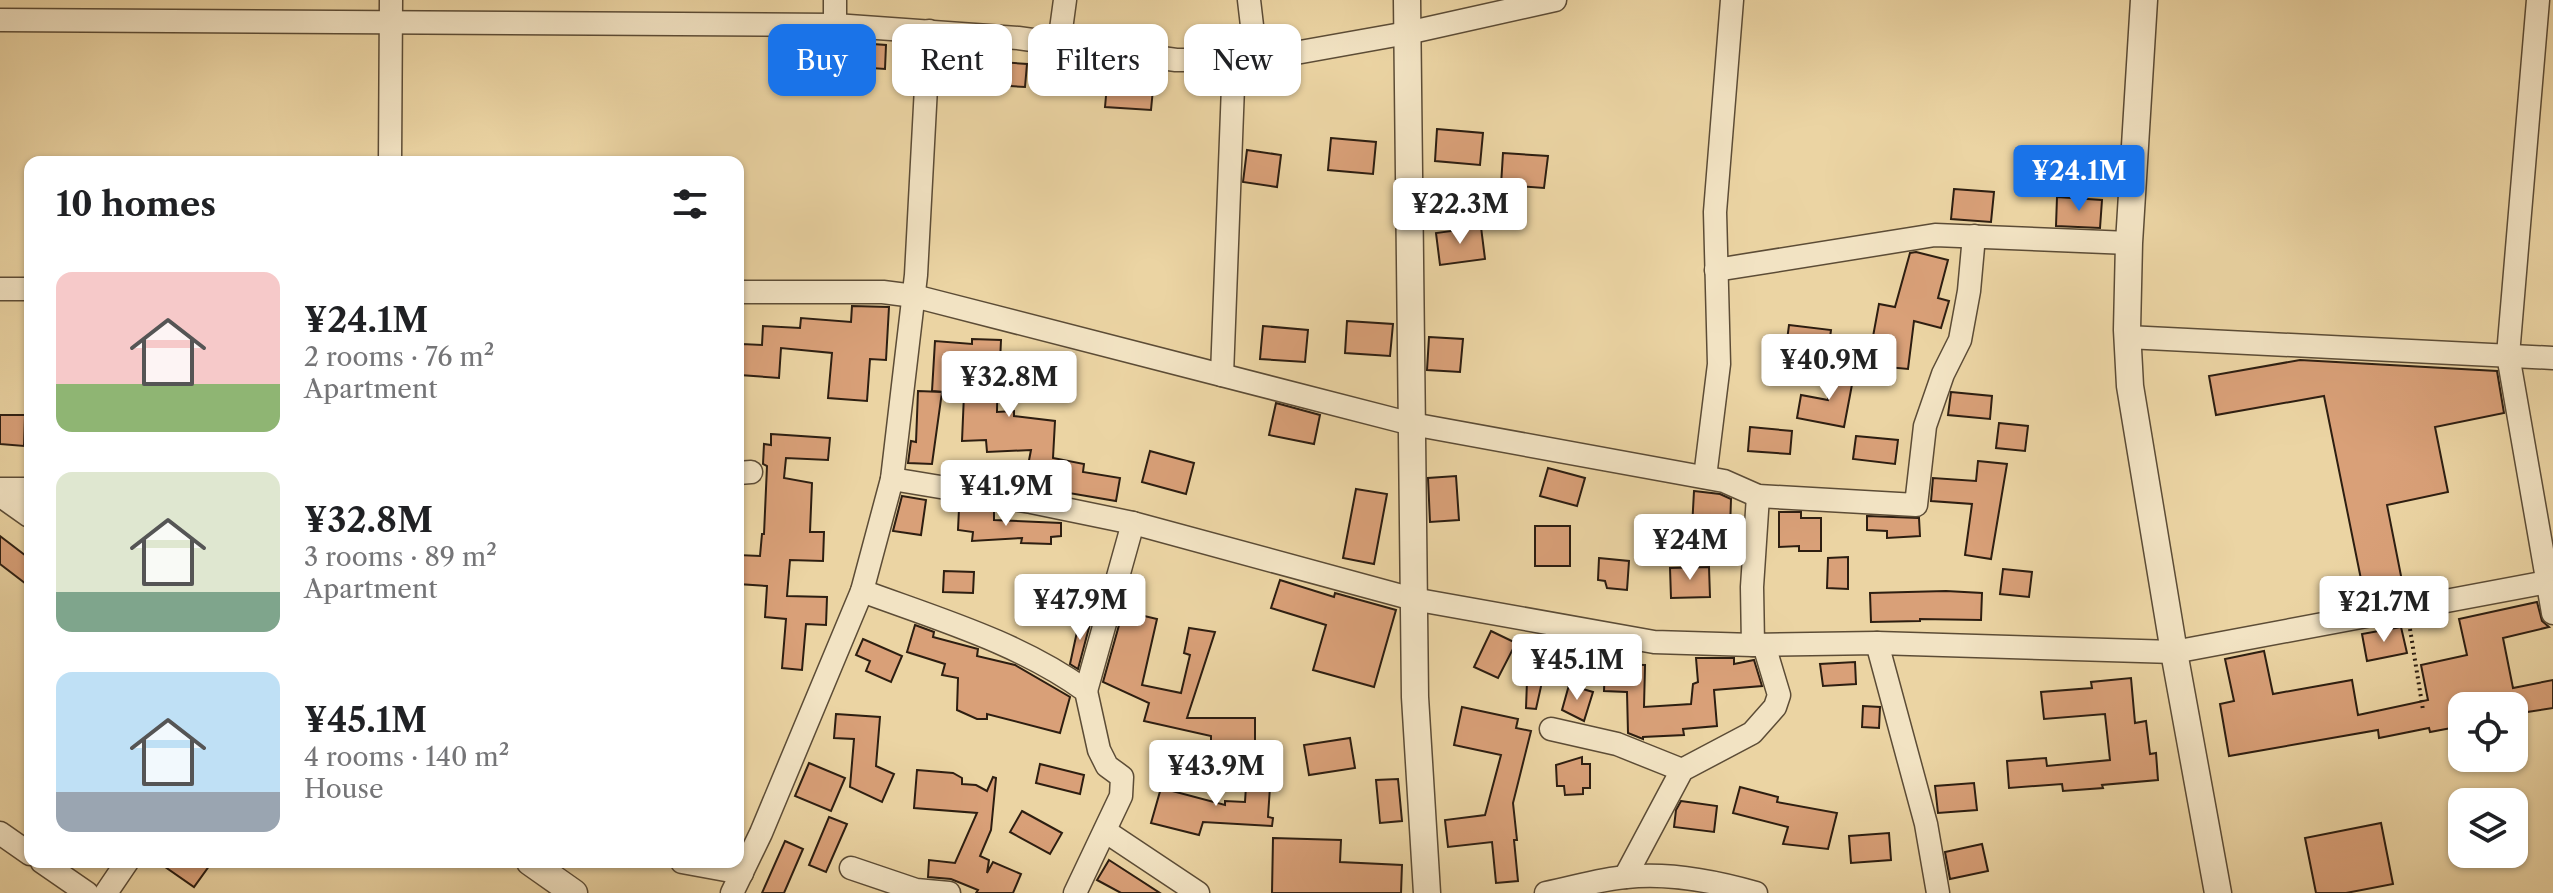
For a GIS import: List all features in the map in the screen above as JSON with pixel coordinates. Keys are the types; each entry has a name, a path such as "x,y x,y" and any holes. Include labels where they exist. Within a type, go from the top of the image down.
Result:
{"street":[{"path":"835,0 835,24"},
{"path":"1062,24 1065,0"},
{"path":"1247,24 1249,0"},
{"path":"1407,0 1415,697 1427,893"},
{"path":"1301,51 1407,33 1555,0"},
{"path":"1705,477 1719,364 1715,212 1732,0"},
{"path":"2144,0 2129,243 2127,337 2130,386 2218,893"},
{"path":"2538,0 2508,355 2553,613"},
{"path":"390,156 391,11"},
{"path":"0,20 391,11 803,24"},
{"path":"698,868 737,883 862,591 892,479 914,296 925,96"},
{"path":"1222,375 1242,96"},
{"path":"1716,270 1935,235 2129,243"},
{"path":"744,292 883,292 914,296 1412,424 1705,477 1724,481 1758,496 1916,505 1925,426 1938,386 1960,340 1974,236"},
{"path":"0,289 24,289"},
{"path":"2127,337 2553,358"},
{"path":"892,479 1133,523 1413,599 1654,642 1758,645 1877,643 2174,652 2550,582"},
{"path":"0,491 24,489"},
{"path":"0,491 24,509"},
{"path":"1625,877 1682,770 1752,733 1775,707 1779,695 1758,645 1752,587 1758,496"},
{"path":"1075,893 1121,796 1122,777 1107,766 1099,750 1086,691 1133,523"},
{"path":"862,591 967,629 1058,671 1086,691"},
{"path":"1877,643 1926,824 1938,893"},
{"path":"1551,729 1617,744 1682,770"},
{"path":"1105,831 1198,893"},
{"path":"0,833 24,850"},
{"path":"51,868 87,893"},
{"path":"106,893 123,868"},
{"path":"539,868 574,893"},
{"path":"851,868 916,890 949,893"},
{"path":"1546,893 1625,877 1656,876 1718,883 1756,893"}],"path":[{"path":"2406,607 2423,710"}],"building":[{"path":"876,44 886,45 885,69 876,68"},
{"path":"1012,63 1027,64 1025,87 1012,86"},
{"path":"1106,96 1152,96 1151,110 1105,107"},
{"path":"1437,129 1483,133 1480,165 1435,161"},
{"path":"1331,138 1376,142 1373,174 1328,170"},
{"path":"1247,150 1281,155 1277,187 1243,182"},
{"path":"1503,153 1548,156 1544,188 1501,185"},
{"path":"1954,189 1994,192 1991,222 1951,219"},
{"path":"2057,197 2102,200 2100,228 2056,226"},
{"path":"1481,227 1485,259 1440,265 1436,233"},
{"path":"1910,253 1948,260 1938,298 1949,301 1941,328 1914,321 1908,369 1866,365 1879,304 1895,307"},
{"path":"852,306 889,307 886,360 870,359 867,401 828,398 832,353 781,348 779,378 744,375 744,344 762,345 763,326 800,328 801,318 851,322"},
{"path":"1347,321 1393,324 1390,356 1345,353"},
{"path":"1789,325 1831,330 1828,353 1786,348"},
{"path":"1263,326 1308,330 1305,362 1260,359"},
{"path":"1429,337 1463,339 1460,372 1427,370"},
{"path":"972,339 1001,340 997,412 1014,411 1014,416 1055,421 1053,458 1084,464 1083,472 1120,478 1116,501 1057,491 1057,487 1025,481 1031,450 987,452 986,440 962,441 964,394 932,391 935,341 972,344"},
{"path":"2300,360 2497,371 2504,413 2435,427 2448,492 2387,505 2404,591 2365,599 2324,396 2216,415 2209,376"},
{"path":"1834,370 1854,374 1844,427 1797,418 1801,395 1828,400"},
{"path":"918,391 942,392 932,464 908,463 911,441 916,442"},
{"path":"1951,392 1992,396 1990,419 1948,415"},
{"path":"1276,403 1320,415 1314,444 1269,435"},
{"path":"0,415 24,415 24,446 0,444"},
{"path":"1999,423 2028,426 2025,451 1996,448"},
{"path":"1750,427 1792,431 1790,454 1748,451"},
{"path":"771,434 830,438 828,460 786,458 784,478 812,483 810,532 824,532 823,561 790,560 787,596 827,597 826,625 806,624 802,670 782,668 786,619 765,617 767,586 744,584 744,555 760,556 767,466 763,464 764,444 771,445"},
{"path":"1856,436 1898,440 1895,464 1853,459"},
{"path":"1150,451 1194,463 1186,494 1142,482"},
{"path":"1978,461 2007,464 1991,559 1965,555 1972,504 1931,501 1933,478 1976,481"},
{"path":"1548,468 1585,478 1577,506 1540,496"},
{"path":"1456,476 1459,520 1430,522 1428,478"},
{"path":"1356,489 1387,494 1374,564 1343,558"},
{"path":"1694,491 1720,494 1731,499 1730,529 1692,528"},
{"path":"902,496 926,500 921,535 893,531"},
{"path":"959,509 994,510 994,520 1061,523 1061,536 1051,537 1051,544 1021,543 1022,538 972,541 973,532 958,530"},
{"path":"1779,512 1801,512 1801,518 1821,518 1821,551 1799,551 1799,546 1779,547"},
{"path":"1867,516 1919,518 1920,536 1887,538 1887,531 1867,530"},
{"path":"1535,526 1570,526 1570,566 1535,566"},
{"path":"0,536 24,554 24,582 0,564"},
{"path":"1848,557 1848,589 1827,588 1828,558"},
{"path":"1599,558 1629,561 1627,590 1607,588 1605,581 1598,580"},
{"path":"1709,567 1710,597 1671,598 1670,568"},
{"path":"2003,569 2032,572 2029,597 2000,594"},
{"path":"944,571 974,572 973,593 943,592"},
{"path":"1024,579 1068,579 1069,615 1024,615"},
{"path":"1280,580 1334,597 1335,593 1396,610 1374,687 1313,670 1326,625 1271,608"},
{"path":"1870,593 1982,593 1981,620 1871,622"},
{"path":"2537,602 2542,621 2549,627 2503,638 2513,688 2553,680 2553,708 2528,712 2528,692 2448,692 2448,729 2430,732 2429,728 2379,738 2378,730 2229,756 2220,704 2234,701 2225,659 2264,651 2273,694 2352,680 2358,715 2428,700 2421,665 2467,655 2459,619"},
{"path":"1123,611 1157,619 1142,685 1181,693 1190,655 1184,653 1189,628 1215,632 1187,718 1255,718 1255,748 1211,748 1211,736 1144,721 1149,703 1103,682"},
{"path":"1080,618 1091,620 1078,669 1070,664"},
{"path":"915,625 934,632 933,637 978,649 977,656 1015,665 1070,697 1060,733 987,714 987,719 977,719 957,710 958,678 942,675 945,664 907,652"},
{"path":"2401,627 2407,653 2367,661 2362,634"},
{"path":"1491,631 1516,643 1498,678 1474,667"},
{"path":"863,639 902,656 891,682 866,671 870,661 856,655"},
{"path":"1528,654 1548,655 1536,709 1526,708"},
{"path":"1696,658 1734,658 1734,664 1754,660 1762,686 1714,690 1717,726 1683,729 1684,735 1643,739 1628,733 1627,692 1604,691 1605,664 1645,665 1644,707 1691,704 1693,684 1698,682"},
{"path":"1855,662 1856,684 1823,686 1820,664"},
{"path":"2131,678 2135,723 2146,721 2150,754 2156,753 2158,780 2063,791 2062,784 2009,788 2007,761 2046,758 2047,766 2110,760 2105,714 2044,719 2041,692 2092,688 2091,682"},
{"path":"1569,685 1593,692 1584,721 1562,710"},
{"path":"1863,706 1880,707 1879,728 1862,727"},
{"path":"1462,707 1518,719 1516,728 1531,731 1513,803 1518,881 1496,883 1492,842 1448,847 1445,820 1485,815 1501,755 1454,745"},
{"path":"836,714 880,717 876,766 894,774 882,802 850,787 854,739 834,738"},
{"path":"1350,738 1355,768 1309,775 1304,745"},
{"path":"1582,757 1582,764 1590,764 1590,788 1583,788 1583,794 1565,795 1564,786 1557,786 1556,765"},
{"path":"809,763 845,778 831,811 795,796"},
{"path":"1040,764 1084,775 1080,794 1036,783"},
{"path":"917,770 953,773 962,778 962,784 976,785 987,791 993,777 996,778 991,830 980,856 989,860 987,873 993,862 1021,874 1013,893 976,893 978,890 951,879 928,877 929,860 955,863 977,813 914,808"},
{"path":"1247,770 1271,772 1268,817 1273,818 1272,826 1203,822 1199,835 1151,823 1161,788 1225,805 1225,801 1245,802"},
{"path":"1398,779 1402,821 1380,823 1376,780"},
{"path":"1974,783 1977,810 1938,813 1935,786"},
{"path":"1740,787 1778,797 1777,802 1837,813 1828,849 1783,844 1788,827 1733,813"},
{"path":"1681,801 1717,806 1714,832 1674,827 1676,810"},
{"path":"1022,811 1062,833 1050,854 1010,832"},
{"path":"829,817 847,824 826,872 809,865"},
{"path":"2381,823 2393,884 2346,893 2316,893 2305,838"},
{"path":"1889,833 1891,860 1851,863 1849,836"},
{"path":"1273,838 1341,840 1340,862 1402,865 1401,893 1272,893"},
{"path":"785,841 803,849 784,893 762,893"},
{"path":"1982,844 1988,871 1950,879 1945,852"},
{"path":"1109,860 1160,893 1121,893 1097,880"},
{"path":"167,868 208,868 194,887"}]}
